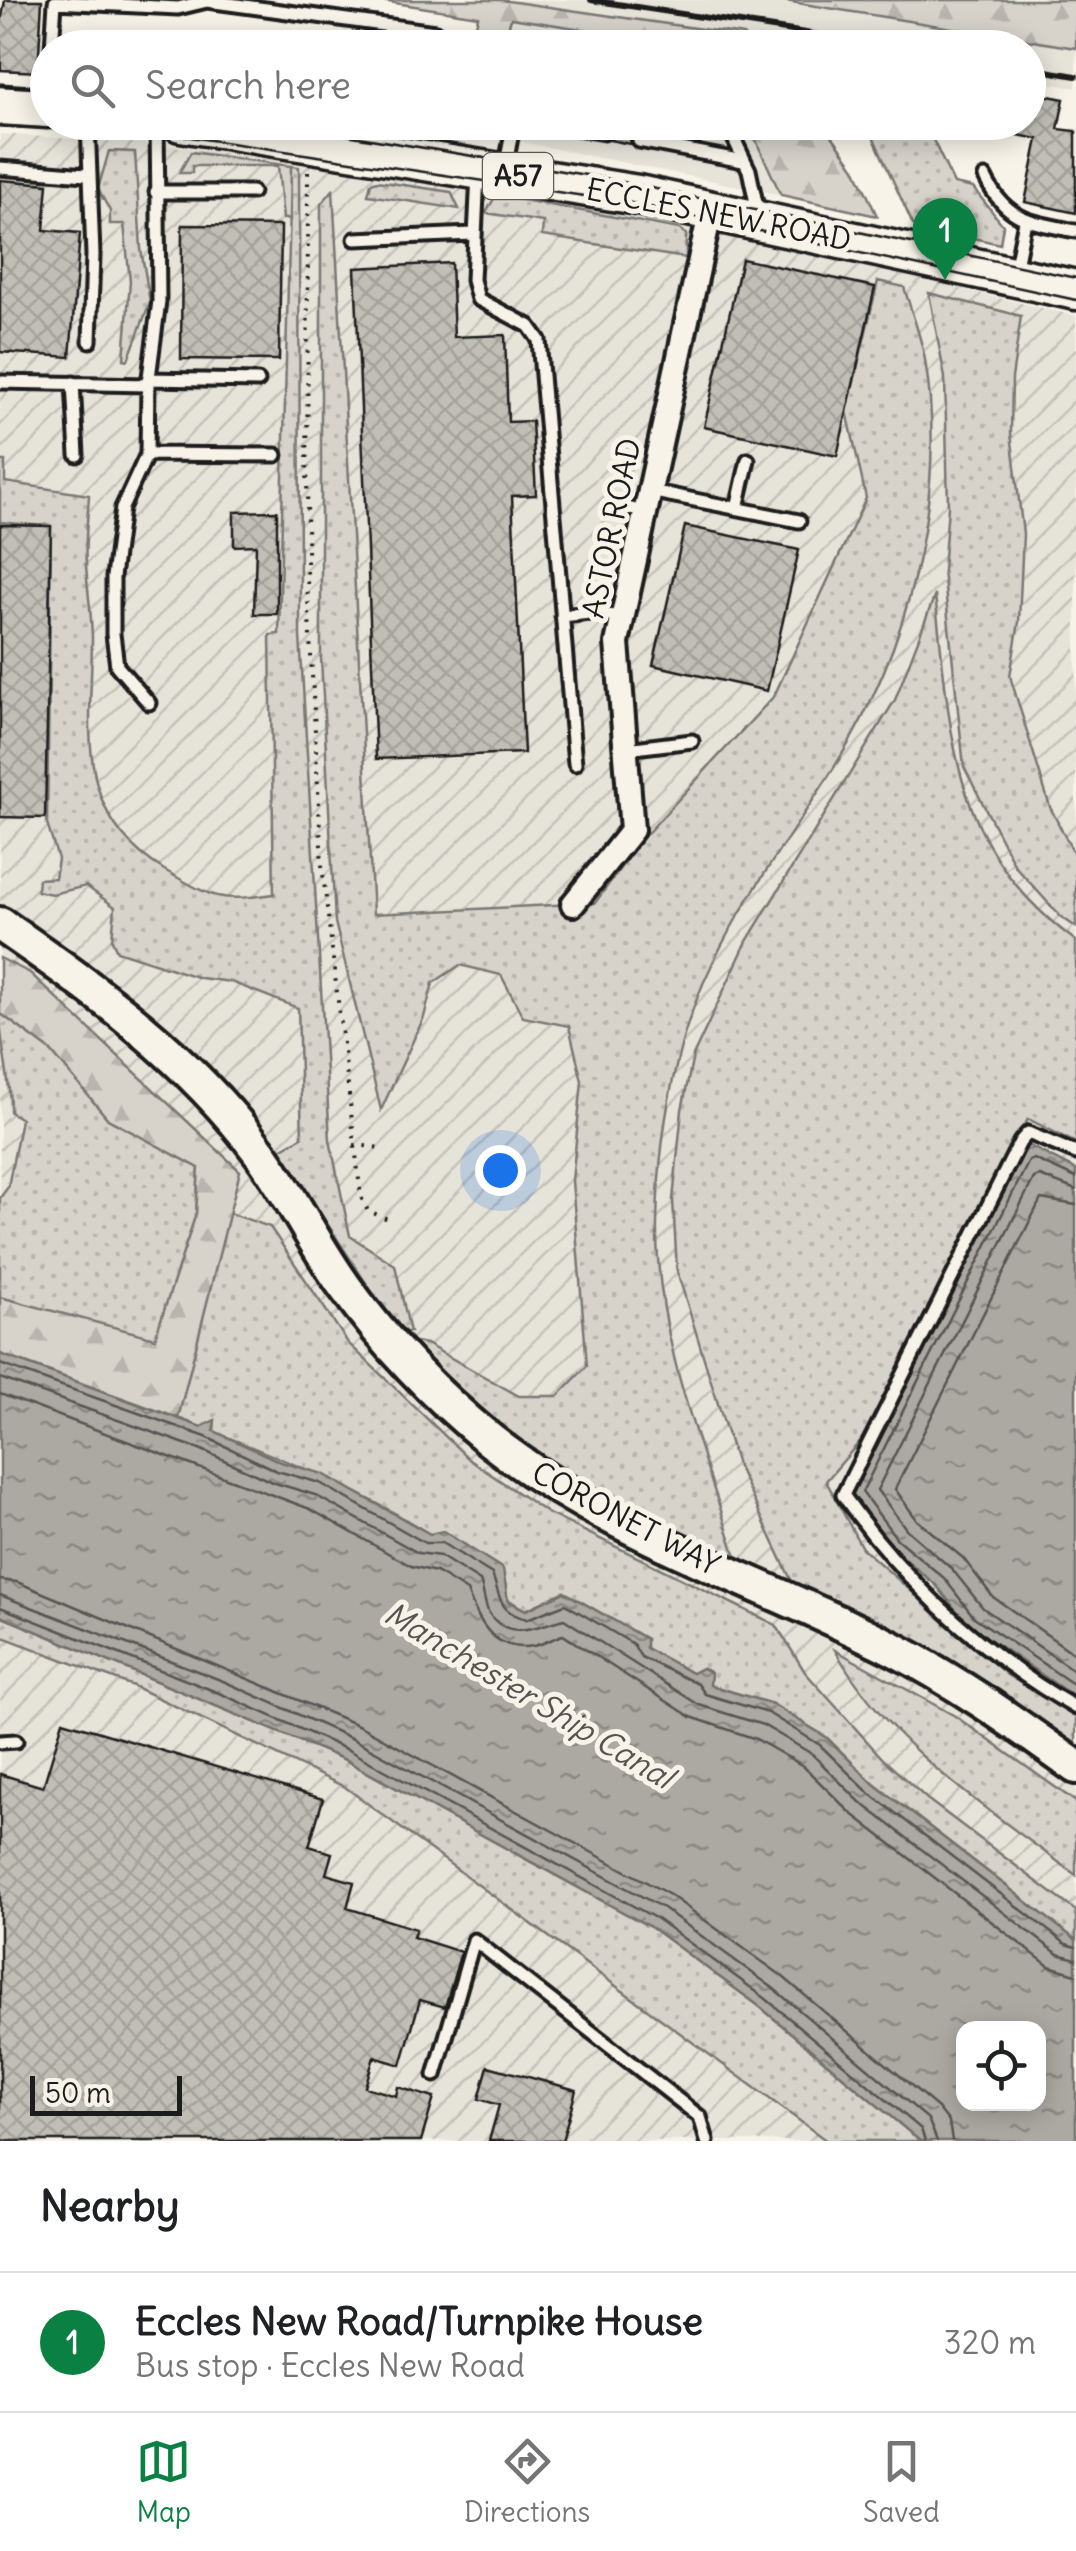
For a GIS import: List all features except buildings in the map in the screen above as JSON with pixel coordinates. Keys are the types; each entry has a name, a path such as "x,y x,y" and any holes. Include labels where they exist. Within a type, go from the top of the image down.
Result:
{"main road":[{"path":"0,105 30,107"},
{"name":"ECCLES NEW ROAD","path":"296,140 711,209 1076,290"}],"street":[{"name":"ASTOR ROAD","path":"573,904 632,830 617,642 711,209"},
{"name":"CORONET WAY","path":"0,924 67,970 195,1076 260,1152 343,1284 393,1349 448,1402 540,1476 684,1552 889,1646 966,1689 1076,1767"}],"lane":[{"path":"53,30 55,1 178,8 207,1 422,30"},
{"path":"87,140 92,256 90,341"},
{"path":"149,704 118,666 113,634 113,577 122,508 147,454 148,382 159,301 157,140"},
{"path":"506,140 473,234 473,280 478,299 529,326 539,340 575,764"},
{"path":"734,140 757,197 759,219"},
{"path":"639,141 743,161"},
{"path":"0,168 86,175"},
{"path":"985,177 997,202 1025,221 1076,231"},
{"path":"156,192 252,192"},
{"path":"1014,276 1025,221"},
{"path":"355,239 473,234"},
{"path":"0,382 258,381"},
{"path":"73,382 77,455"},
{"path":"147,454 276,455"},
{"path":"737,508 748,460"},
{"path":"614,504 648,502 737,508 799,521"},
{"path":"562,616 590,612 622,617"},
{"path":"626,749 692,742"},
{"path":"1076,1153 1028,1133 1020,1142 843,1494 884,1553 961,1628 1031,1682 1076,1708"},
{"path":"0,1742 16,1741"},
{"path":"435,2076 474,1940 700,2118 707,2141"}],"path":[{"path":"309,142 307,580 322,865 361,1197 368,1210 388,1219"},
{"path":"354,1145 383,1148"}],"shaded area":[{"path":"501,0 779,0 965,30 708,30"},
{"path":"510,18 587,30 507,30"},
{"path":"1046,43 1076,48 1076,88 1046,83"},
{"path":"0,134 30,136 30,140 165,145 623,209 1076,316 1076,1940 874,1784 201,1427 0,1354"},
{"path":"512,140 756,140 781,195"},
{"path":"0,1636 133,1686 345,1787 827,2141 0,2141"}],"green space":[{"path":"376,0 501,0 708,30 588,30 511,18 508,30 475,30 478,16"},
{"path":"779,0 1076,0 1076,48 1046,43 1046,30 965,30"},
{"path":"756,140 835,140 855,168 877,216 781,195"},
{"path":"875,140 933,140 954,184 973,188 1003,225 1000,244 913,225"},
{"path":"109,151 135,152 141,249 150,302 128,360 124,359 130,281 124,224 110,224 110,211 98,189"},
{"path":"191,152 291,166 290,219 283,219 278,166 192,166 192,173 179,173"},
{"path":"291,166 299,167 300,636 330,1140 350,1236 395,1265 410,1332 398,1332 279,1150 302,1137 298,1008 231,982 200,978 117,951 112,940 115,907 86,886 52,894 37,891 38,879 55,878 58,859 47,824 51,527 0,522 0,461 5,461 5,482 89,495 86,555 92,631 90,740 101,799 115,825 136,849 207,893 228,898 274,894 270,635 279,634"},
{"path":"371,183 451,192 459,209 368,195"},
{"path":"333,190 373,914 595,903 640,841 774,696 866,498 847,411 878,281 904,287 918,333 931,412 931,465 926,518 902,623 861,721 744,906 705,979 678,1058 666,1119 657,1223 664,1309 684,1394 737,1560 613,1503 528,1450 405,1340 426,1344 519,1396 558,1396 587,1366 572,1181 582,1081 569,1026 523,1017 501,975 460,965 433,983 424,1017 381,1110 335,922 321,658 321,204"},
{"path":"496,195 679,229 686,234 686,258 542,236 543,222 486,213"},
{"path":"929,293 1021,316 1012,378 1011,433 1023,534 1019,622 1010,676 1050,807 1076,858 1076,927 1060,916 1015,866 964,767 943,570 948,507 945,378"},
{"path":"935,595 954,743 964,786 980,828 1003,867 1034,905 1076,941 1076,1143 1028,1119 867,1433 826,1481 862,1548 1007,1675 1076,1716 1076,1748 947,1659 794,1586 737,1465 677,1271 673,1200 682,1110 693,1056 747,941 895,700"},
{"path":"0,958 30,973 240,1171 178,1418 0,1354 0,1297 155,1338 196,1214 199,1168 108,1119 51,1051 0,1013"},
{"path":"0,1013 51,1051 108,1119 199,1168 196,1214 155,1339 0,1297 0,1198 8,1187 21,1119 10,1112"},
{"path":"229,1213 270,1227 348,1343 470,1460 547,1513 776,1625 805,1672 884,1760 927,1799 1076,1911 1076,1940 874,1784 826,1737 772,1704 709,1685 645,1648 646,1639 564,1592 526,1610 436,1539 394,1512 303,1468 178,1418"},
{"path":"0,1616 343,1759 652,1928 759,2006 920,2141 827,2141 345,1787 133,1686 0,1636"},
{"path":"835,1650 955,1716 1076,1802 1076,1875 975,1800 912,1747 884,1718"}],"water":[{"path":"1026,1144 1076,1170 1076,1698 967,1624 937,1586 890,1546 849,1494"},
{"name":"Manchester Ship Canal","path":"0,1354 201,1427 215,1420 214,1431 281,1462 323,1474 430,1534 443,1531 503,1569 508,1601 526,1610 564,1592 646,1639 646,1648 692,1673 702,1668 711,1673 710,1685 772,1704 826,1737 874,1784 1076,1940 1076,2141 920,2141 759,2006 652,1928 343,1759 0,1616"}],"tram line":[{"path":"0,86 30,88"},
{"path":"0,126 30,128"},
{"path":"211,140 631,203 1076,300"},
{"path":"377,140 604,178 1076,278"}],"railway":[{"path":"591,0 786,30"},
{"path":"1046,71 1076,76"}],"place":[{"name":"Eccles New Road/Turnpike House","path":"945,280"}]}
